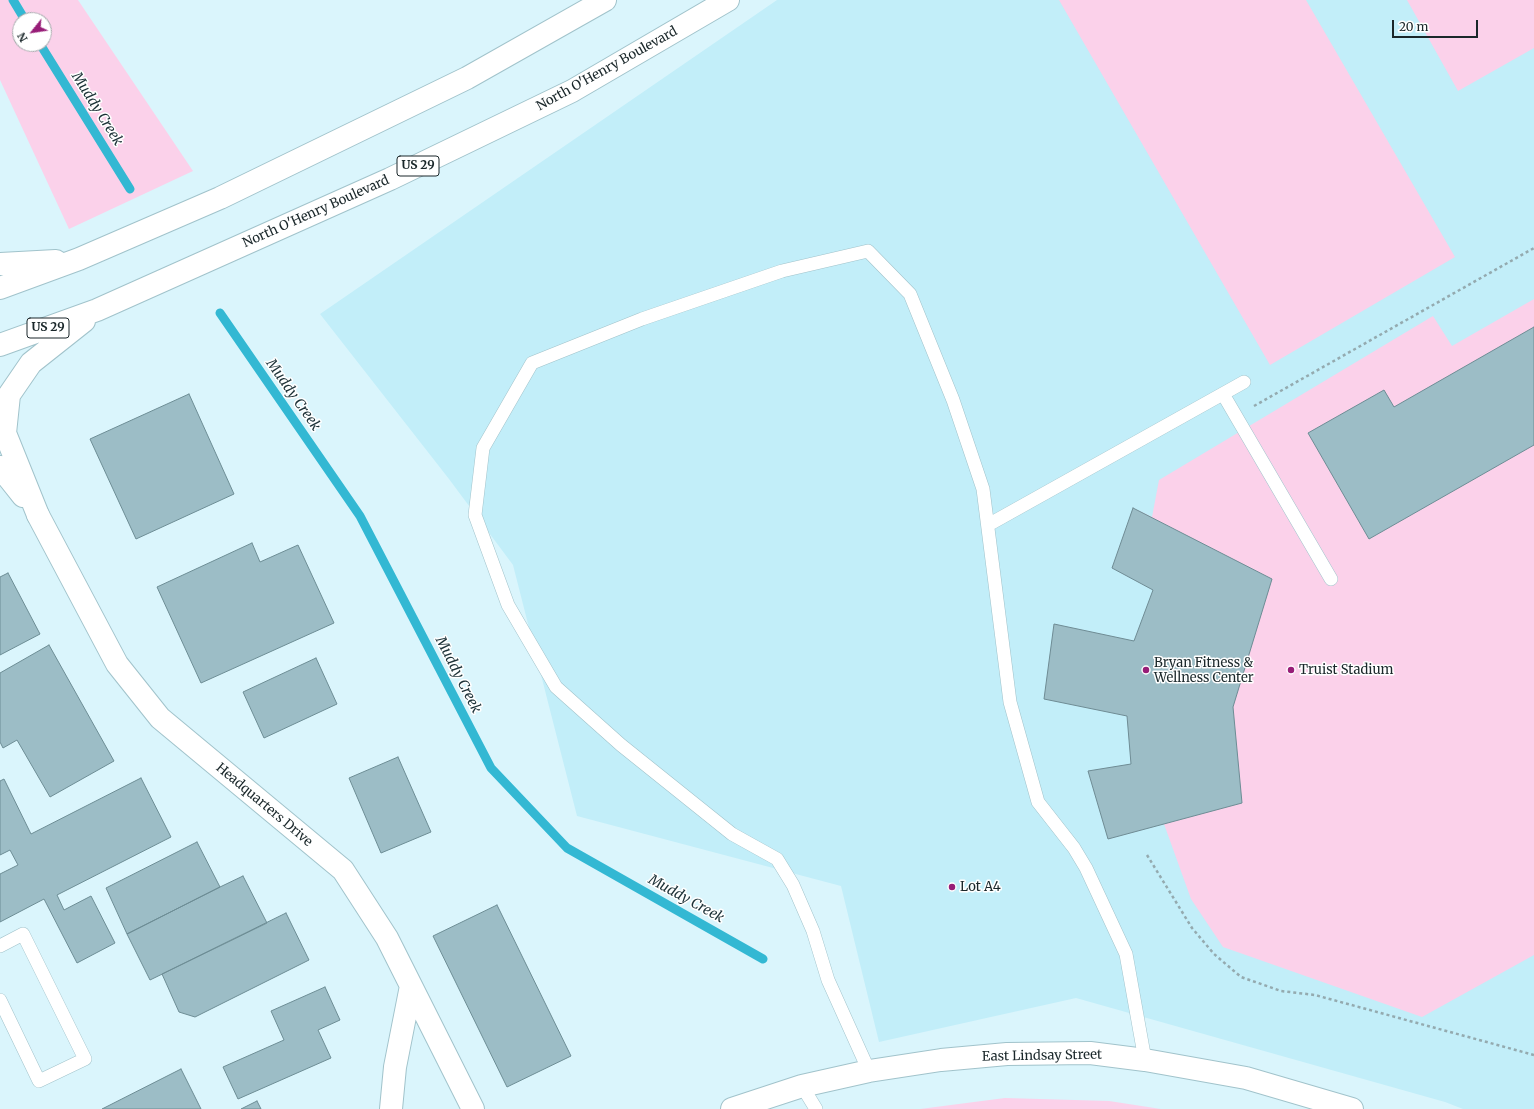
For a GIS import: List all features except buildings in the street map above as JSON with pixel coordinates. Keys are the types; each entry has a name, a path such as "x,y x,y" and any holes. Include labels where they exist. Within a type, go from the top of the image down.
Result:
{"main road":[{"path":"0,288 79,259 220,198 467,78 605,0"},
{"name":"North O'Henry Boulevard","path":"0,345 97,310 390,179 572,91 728,0"},
{"path":"0,264 79,259"},
{"path":"38,515 5,433 9,395 31,363 97,310"},
{"path":"0,467 38,515"},
{"name":"Headquarters Drive","path":"38,515 117,664 160,718 343,870 387,938 473,1109"},
{"path":"391,1109 395,1067 411,986"},
{"name":"East Lindsay Street","path":"732,1109 802,1086 869,1070 941,1060 1007,1054 1090,1053 1145,1060 1246,1078 1352,1109"}],"lane":[{"path":"869,1070 828,980 813,930 793,885 776,859 732,834 621,745 556,687 508,605 475,515 483,448 532,363 642,319 782,271 868,251 910,294 953,400 983,489 1010,702 1038,802 1074,848 1086,868 1126,954 1145,1060"},
{"path":"988,525 1244,382"},
{"path":"1223,394 1331,579"},
{"path":"0,946 23,934 85,1059 39,1081 3,1015 0,1000"},
{"path":"802,1086 816,1109"}],"path":[{"path":"1248,409 1534,248"},
{"path":"1147,855 1192,928 1214,954 1241,977 1281,991 1315,995 1534,1055"}],"shaded area":[{"path":"0,0 78,0 193,171 69,229 0,80"},
{"path":"777,0 1534,0 1534,1109 1463,1109 1445,1102 1076,998 879,1042 841,886 577,816 513,565 449,479 320,314"},
{"path":"1059,0 1306,0 1455,257 1270,365"},
{"path":"1407,0 1534,0 1534,48 1458,91"},
{"name":"Truist Stadium","path":"1534,299 1534,955 1422,1017 1223,947 1191,899 1164,824 1108,839 1088,771 1131,764 1127,716 1044,699 1054,624 1134,641 1153,590 1112,568 1133,508 1152,517 1159,480 1433,316 1452,346"},
{"path":"1005,1098 1109,1101 1161,1109 920,1109"}],"waterway":[{"name":"Muddy Creek","path":"13,0 20,12"},
{"name":"Muddy Creek","path":"45,52 130,189"},
{"name":"Muddy Creek","path":"220,313 360,516 491,768 567,848 763,959"}],"place":[{"name":"Bryan Fitness & Wellness Center","path":"1146,670"},
{"name":"Truist Stadium","path":"1291,670"},
{"name":"Lot A4","path":"952,887"}]}
